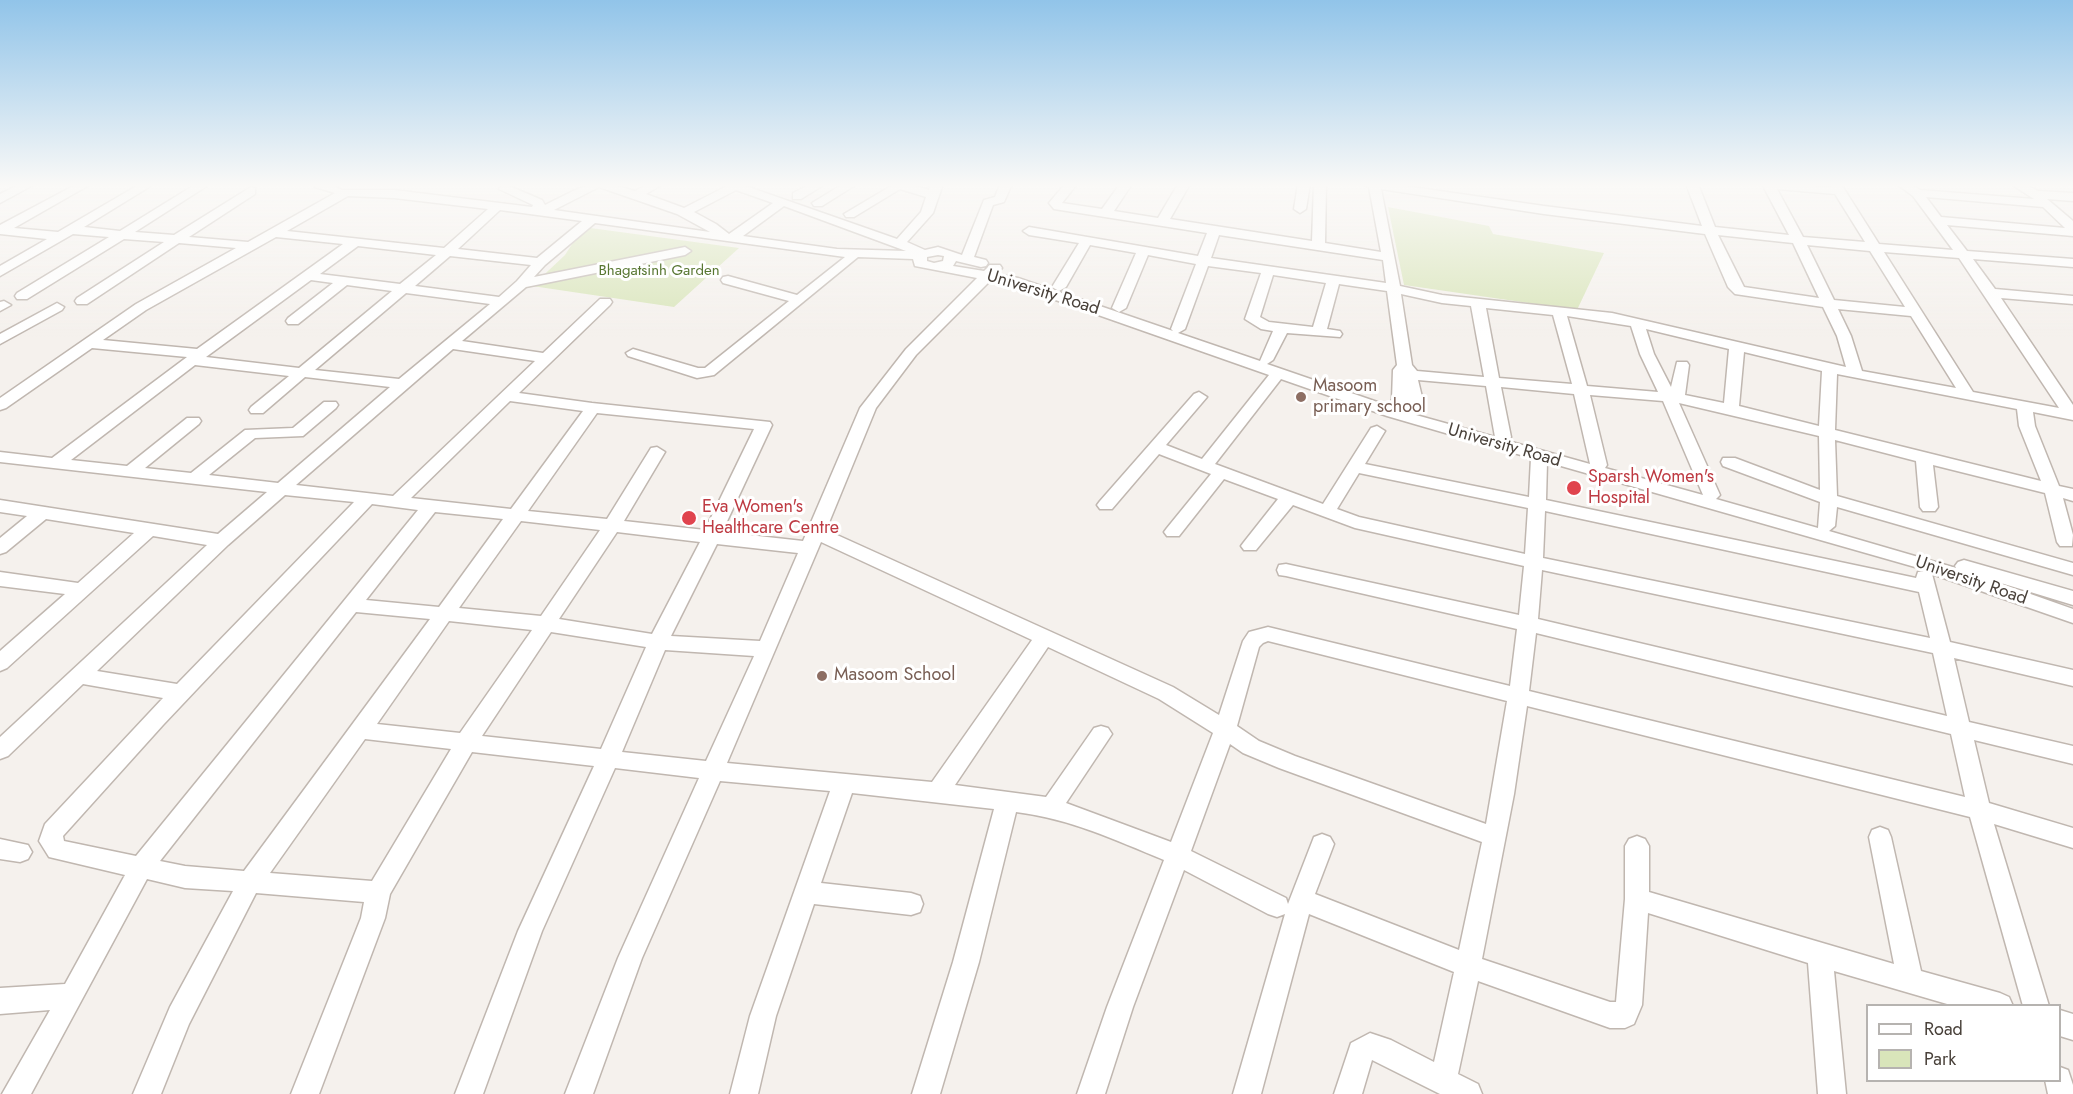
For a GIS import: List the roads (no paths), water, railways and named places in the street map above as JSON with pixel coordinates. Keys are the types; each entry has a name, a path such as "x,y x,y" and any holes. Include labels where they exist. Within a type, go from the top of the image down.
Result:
{"street":[{"path":"0,272 61,235"},
{"path":"103,235 246,245"},
{"path":"82,301 183,235"},
{"path":"0,405 151,301 263,235"},
{"path":"0,395 111,317 246,245 270,235"},
{"path":"293,235 540,262"},
{"path":"256,410 466,235"},
{"path":"0,750 222,541 402,384 522,284 540,262 573,235"},
{"path":"713,235 837,253 951,260"},
{"name":"University Road","path":"876,235 904,239 921,257"},
{"name":"University Road","path":"895,235 951,260 1059,287 1402,411 1826,526 1920,558 2073,616"},
{"path":"904,239 907,235"},
{"path":"951,260 967,235"},
{"path":"1050,235 1268,271 1392,288 1478,304 1559,311 1637,322 1829,369 2072,415"},
{"path":"1178,329 1213,235"},
{"path":"1252,235 1389,257"},
{"path":"1318,235 1318,246"},
{"path":"1384,235 1392,288 1414,397 1402,411"},
{"path":"1712,235 1736,289 1829,304 1917,312"},
{"path":"1758,235 1878,249 2073,263"},
{"path":"1795,235 1844,336 1856,374"},
{"path":"1869,235 1968,396"},
{"path":"1948,235 1991,293 2072,415"},
{"path":"22,296 121,236"},
{"path":"873,254 884,247 884,238"},
{"path":"56,463 196,357 355,242"},
{"path":"1059,287 1086,242"},
{"path":"522,284 685,251"},
{"path":"1119,308 1143,251"},
{"path":"837,253 852,258 892,262 921,257"},
{"path":"633,353 703,374 719,365 852,258"},
{"path":"951,260 964,280 964,299"},
{"path":"579,1094 630,958 767,649 868,408 901,363 992,271"},
{"name":"University Road","path":"992,271 1024,285 1279,372 1539,456 2073,598"},
{"path":"1268,271 1252,319 1256,323 1335,334"},
{"path":"307,276 501,301"},
{"path":"728,280 799,300"},
{"path":"1319,332 1334,280"},
{"path":"293,321 344,281"},
{"path":"1991,293 2071,301"},
{"path":"397,501 606,302"},
{"path":"1478,304 1503,437"},
{"path":"0,340 57,307"},
{"path":"1559,311 1579,390 1592,426 1599,465"},
{"path":"1637,322 1647,354 1673,398 1711,495"},
{"path":"1266,360 1282,328"},
{"path":"1673,398 1685,334"},
{"path":"88,343 302,373 402,384"},
{"path":"450,344 547,358"},
{"path":"1731,409 1737,346"},
{"path":"1826,526 1831,501 1827,434 1830,398 1829,369"},
{"path":"1408,371 1492,382 1673,398 1731,409 2073,495"},
{"path":"1173,532 1279,372"},
{"path":"469,1094 530,930 608,759 658,642 764,425 590,408 507,396"},
{"path":"1107,505 1199,397"},
{"path":"194,479 250,434 290,435 297,433 330,405"},
{"path":"2024,406 2027,426 2052,489 2066,543"},
{"path":"147,1094 179,1016 250,882 590,417 592,410 590,408"},
{"path":"130,472 193,421"},
{"path":"1326,512 1377,431"},
{"path":"1155,447 1355,522 2073,678"},
{"path":"305,1094 373,918 378,892 466,742 612,526 657,452"},
{"path":"1443,1081 1469,966 1519,697 1534,562 1539,456"},
{"path":"0,457 711,537 813,540 1044,637 1166,693 1251,747 1493,836"},
{"path":"1924,458 1929,507"},
{"path":"1729,462 1831,501 2073,569"},
{"path":"1356,467 1928,587"},
{"path":"368,498 181,693 53,831 50,842 57,850 185,877 378,892"},
{"path":"1250,546 1289,498"},
{"path":"16,1094 141,868 431,505"},
{"path":"0,506 222,541"},
{"path":"0,548 43,512"},
{"path":"5,655 84,590 150,529"},
{"path":"1920,558 1980,810 2036,1004"},
{"path":"1286,570 2073,755"},
{"path":"0,579 84,590"},
{"path":"352,605 547,624 658,642 767,649"},
{"path":"1091,1094 1120,1007 1225,730 1250,646 1256,637 1268,634 1980,810 2073,838"},
{"path":"938,792 1044,637"},
{"path":"81,676 181,693"},
{"path":"359,730 714,771 938,792 1051,807 1096,822 1289,903 1610,1015 1625,1015 1629,1005 1637,899 1637,846"},
{"path":"1051,807 1101,734"},
{"path":"744,1094 763,1016 844,784"},
{"path":"926,1094 966,962 1007,801"},
{"path":"1880,837 1910,980"},
{"path":"1247,1094 1289,903 1322,844"},
{"path":"807,892 911,904"},
{"path":"1637,899 1820,955 1996,1004"},
{"path":"1820,955 1832,1094"},
{"path":"0,1001 72,996"},
{"path":"1348,1094 1360,1053 1370,1046 1382,1048 1468,1094"}],"place":[{"name":"Masoom primary school","path":"1301,397"},
{"name":"Sparsh Women's Hospital","path":"1574,488"},
{"name":"Eva Women's Healthcare Centre","path":"689,518"},
{"name":"Masoom School","path":"822,676"}],"park label":[{"name":"Bhagatsinh Garden","path":"659,271"}]}
